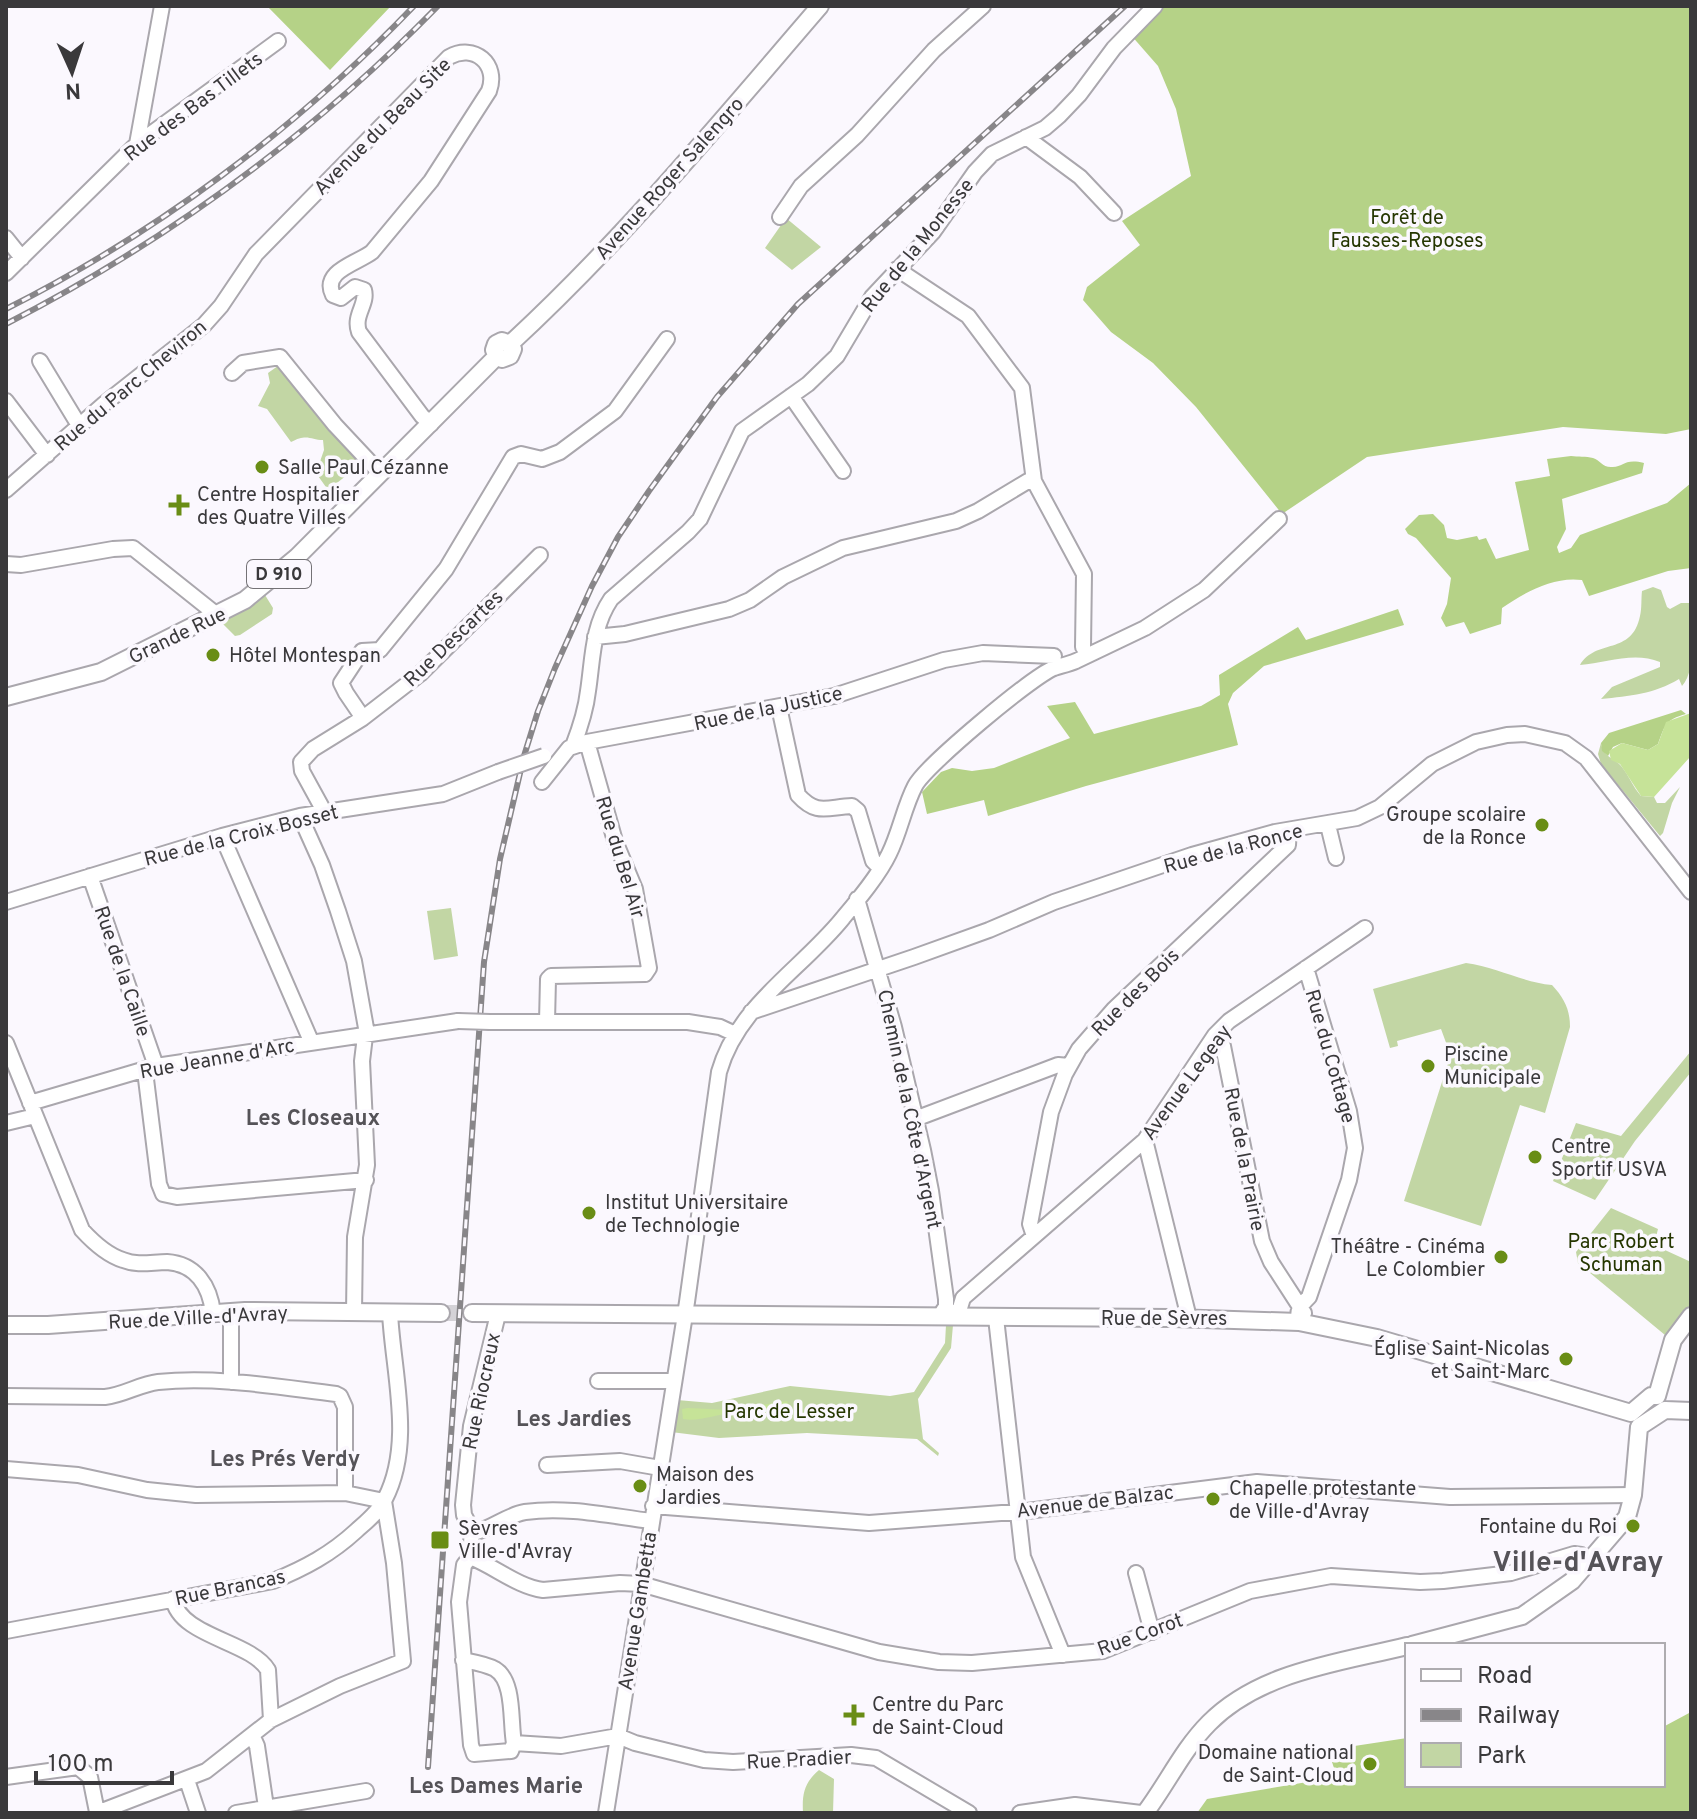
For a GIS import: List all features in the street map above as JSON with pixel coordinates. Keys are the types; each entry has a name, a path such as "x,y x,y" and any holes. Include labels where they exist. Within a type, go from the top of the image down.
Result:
{"main road":[{"name":"Avenue Roger Salengro","path":"495,358 496,344 502,341 510,344 578,279 649,203 820,6"},
{"name":"Grande Rue","path":"6,697 101,672 245,600 282,571 495,358"},
{"name":"Rue de Ville-d'Avray","path":"6,1325 48,1325 231,1312 441,1313"},
{"name":"Rue de Sèvres","path":"472,1313 1189,1318 1300,1313 1635,1420"},
{"path":"1421,1643 1522,1616 1561,1589 1590,1562 1627,1517 1633,1495 1635,1420 1661,1403 1673,1340 1691,1316"},
{"path":"1661,1403 1691,1411"},
{"path":"1145,1812 1201,1733 1234,1702 1260,1686 1286,1677 1405,1647"}],"street":[{"path":"137,144 162,6"},
{"path":"780,217 801,186 857,135 931,55 983,6"},
{"name":"Rue de la Monesse","path":"577,745 595,637 604,610 611,599 700,519 742,431 808,384 837,356 872,297 933,232 975,172 992,154 1045,128 1059,116 1114,48 1155,6"},
{"name":"Rue des Bas Tillets","path":"6,273 137,144 278,41"},
{"name":"Avenue du Beau Site","path":"308,200 449,57 455,53 472,52 485,60 492,73 489,91 431,181 372,252 361,261 339,270 330,287 333,295 341,298 355,287 364,290 365,298 356,320 359,332 431,424"},
{"path":"1026,137 1080,177 1114,213"},
{"name":"Rue du Parc Cheviron","path":"6,490 104,404 204,325 221,306 256,254 308,200"},
{"path":"6,238 22,258"},
{"path":"897,269 968,316 1022,388 1034,481 1084,574 1088,650"},
{"path":"363,718 341,683 345,673 362,651 380,650 437,580 513,457 521,454 542,459 560,452 615,411 667,339"},
{"path":"232,373 243,363 280,357 335,425 380,473"},
{"path":"40,361 80,427"},
{"path":"791,396 843,471"},
{"path":"6,401 47,455"},
{"path":"595,637 625,634 729,609 750,600 783,577 843,548 956,521 1028,481 1034,481"},
{"path":"1060,662 1145,628 1204,590 1277,528"},
{"path":"6,564 21,565 133,548 217,615"},
{"name":"Rue Descartes","path":"325,813 302,771 301,762 313,749 363,718 420,674 540,555"},
{"name":"Rue de la Justice","path":"577,745 834,696 937,661 983,653 1060,662"},
{"name":"Avenue Gambetta","path":"606,1813 724,1054 751,1012 768,992 818,947 880,868 890,853 917,782 958,743 1060,662"},
{"path":"779,707 798,795 817,809 852,806 858,811 873,861 880,868"},
{"name":"Rue de la Ronce","path":"751,1012 989,930 1105,884 1225,845 1357,818 1380,807 1432,764 1449,754 1476,742 1507,735 1525,734 1565,743 1586,758 1691,892"},
{"path":"542,782 577,745"},
{"name":"Rue de la Croix Bosset","path":"6,902 222,836 300,816 443,794 577,745"},
{"name":"Rue du Bel Air","path":"547,1022 548,979 551,976 645,974 649,968 635,889 577,745"},
{"path":"300,816 322,865 354,961 366,1028 362,1061 366,1180 355,1237 354,1313"},
{"path":"1328,825 1336,858"},
{"name":"Rue des Bois","path":"1034,1236 1030,1224 1051,1112 1069,1066 1097,1026 1288,845 1289,830"},
{"path":"222,836 311,1041"},
{"name":"Rue de la Caille","path":"90,876 150,1068 159,1184 163,1194 177,1197 366,1180"},
{"name":"Chemin de la Côte d'Argent","path":"857,899 879,968 915,1119 931,1191 946,1299 943,1311 951,1316"},
{"name":"Avenue Legeay","path":"951,1316 960,1308 963,1298 1145,1140 1215,1035 1229,1021 1365,928"},
{"name":"Rue du Cottage","path":"1300,1313 1322,1263 1349,1180 1355,1148 1349,1111 1306,968"},
{"name":"Rue Jeanne d'Arc","path":"6,1123 33,1110 150,1068 407,1027 458,1021 688,1022 720,1027 735,1034"},
{"name":"Rue de la Prairie","path":"1215,1035 1223,1046 1262,1241 1300,1313"},
{"path":"6,1043 82,1230 92,1241 122,1260 184,1265 198,1275 209,1289 213,1313"},
{"path":"915,1119 1058,1065 1069,1066"},
{"path":"1145,1140 1189,1318"},
{"path":"231,1312 231,1382"},
{"name":"Rue Brancas","path":"6,1631 273,1581 297,1572 334,1551 384,1501 395,1473 399,1454 390,1313"},
{"name":"Rue Riocreux","path":"472,1533 463,1505 471,1426 498,1314"},
{"path":"996,1318 1026,1568 1063,1655"},
{"path":"598,1381 673,1381"},
{"path":"6,1396 105,1397 120,1395 154,1382 231,1382 340,1396 345,1407 345,1493"},
{"path":"547,1465 620,1461 660,1468"},
{"path":"6,1469 78,1475 147,1490 196,1495 345,1493 384,1501 394,1563 403,1661 340,1686 271,1720 206,1771 97,1812 90,1777 78,1767 6,1777"},
{"name":"Avenue de Balzac","path":"472,1533 483,1532 524,1512 575,1511 869,1523 1018,1511 1257,1482 1450,1497 1633,1495"},
{"path":"463,1660 493,1668 502,1675 508,1692 514,1743 511,1751 474,1754 471,1745 463,1660 459,1602 466,1561 470,1557 472,1533"},
{"name":"Rue Corot","path":"641,1584 909,1659 972,1663 1103,1651 1250,1591 1331,1576 1420,1582 1511,1573 1574,1554 1590,1562"},
{"path":"470,1557 530,1588 641,1584"},
{"path":"1136,1573 1152,1632"},
{"path":"173,1599 174,1606 183,1616 215,1640 245,1651 264,1664 268,1670 271,1720"},
{"path":"252,1735 257,1746 266,1807"},
{"path":"514,1743 561,1746 618,1736"},
{"name":"Rue Pradier","path":"618,1736 635,1743 719,1761 851,1755 876,1758 969,1813"},
{"path":"187,1780 198,1813"},
{"path":"236,1813 366,1791"},
{"path":"1020,1813 1075,1805 1145,1812"}],"green space":[{"path":"267,6 391,6 330,70"},
{"name":"Forêt de Fausses-Reposes","path":"1159,6 1691,6 1691,429 1666,434 1563,427 1367,457 1282,514 1196,407 1153,363 1111,332 1083,300 1087,287 1140,245 1122,221 1191,176 1176,109 1158,66 1130,34"},
{"path":"786,218 821,247 792,270 765,248"},
{"path":"282,363 361,464 328,490 316,473 324,450 323,440 305,437 291,442 267,409 258,406 270,383 268,373"},
{"path":"1571,456 1593,458 1611,467 1628,462 1644,463 1642,473 1562,499 1566,529 1557,547 1559,553 1571,548 1580,535 1667,503 1691,483 1691,568 1668,571 1589,596 1582,580 1561,580 1530,591 1502,608 1501,624 1470,634 1464,622 1446,627 1441,618 1447,604 1451,578 1405,529 1419,515 1433,514 1444,525 1447,538 1486,538 1496,559 1529,550 1515,482 1550,476 1547,459"},
{"path":"1653,587 1661,590 1670,609 1681,603 1691,603 1692,647 1687,679 1682,686 1679,679 1651,691 1601,699 1612,687 1660,667 1660,662 1640,658 1580,665 1595,652 1630,637 1640,616 1642,591"},
{"path":"265,595 273,608 272,614 240,635 235,636 221,622"},
{"path":"1398,609 1404,625 1264,666 1233,693 1228,704 1238,745 988,816 984,800 927,814 922,792 941,772 952,768 972,771 994,768 1070,738 1047,706 1075,702 1094,734 1201,706 1220,695 1219,675 1298,627 1306,640"},
{"path":"1681,710 1686,714 1670,721 1658,744 1648,750 1622,743 1613,747 1608,756 1602,751 1601,743 1609,733"},
{"path":"1601,743 1606,755 1622,767 1641,796 1654,797 1657,803 1665,803 1680,787 1660,836 1601,764 1598,754"},
{"path":"451,908 458,956 434,960 427,911"},
{"path":"1466,963 1552,985 1566,1004 1570,1021 1545,1113 1520,1105 1481,1226 1404,1201 1449,1060 1448,1048 1441,1029 1397,1041 1398,1046 1390,1048 1373,989"},
{"path":"1691,1051 1691,1072 1635,1141 1595,1200 1553,1181 1576,1123 1621,1136"},
{"name":"Parc Robert Schuman","path":"1611,1208 1658,1229 1654,1245 1691,1262 1691,1305 1665,1335 1578,1263 1576,1252"},
{"name":"Parc de Lesser","path":"946,1325 953,1325 951,1348 918,1399 923,1439 939,1453 938,1456 917,1439 807,1433 719,1438 671,1432 677,1400 712,1403 790,1386 890,1396 914,1392 945,1343"},
{"name":"Domaine national de Saint-Cloud","path":"1691,1712 1691,1813 1197,1813 1207,1799 1337,1777 1328,1750 1405,1738 1405,1787 1665,1787 1665,1726"},
{"path":"819,1770 834,1779 833,1813 803,1813 805,1789"}],"shaded area":[{"path":"1691,713 1690,757 1654,797 1641,796 1620,764 1611,760 1609,751 1622,743 1648,750 1658,744 1666,722"},
{"path":"787,1401 790,1408 776,1413 733,1413 683,1419 682,1409 729,1410"}],"tunnel":[{"path":"441,1313 472,1313"}],"railway":[{"path":"6,309 117,247 223,175 322,94 414,6"},
{"path":"6,324 124,258 235,183 340,99 438,6"},
{"path":"428,1767 484,962 500,859 524,756 555,668 618,537 717,397 798,304 1125,6"}],"place":[{"name":"Salle Paul Cézanne","path":"262,467"},
{"name":"Centre Hospitalier des Quatre Villes","path":"179,505"},
{"name":"Hôtel Montespan","path":"213,655"},
{"name":"Groupe scolaire de la Ronce","path":"1542,825"},
{"name":"Piscine Municipale","path":"1428,1066"},
{"name":"Centre Sportif USVA","path":"1535,1157"},
{"name":"Institut Universitaire de Technologie","path":"589,1213"},
{"name":"Théâtre - Cinéma Le Colombier","path":"1501,1257"},
{"name":"Église Saint-Nicolas et Saint-Marc","path":"1566,1359"},
{"name":"Maison des Jardies","path":"640,1486"},
{"name":"Chapelle protestante de Ville-d'Avray","path":"1213,1499"},
{"name":"Fontaine du Roi","path":"1633,1526"},
{"name":"Sèvres Ville-d'Avray","path":"440,1540"},
{"name":"Centre du Parc de Saint-Cloud","path":"854,1715"},
{"name":"Domaine national de Saint-Cloud","path":"1370,1764"}],"district":[{"name":"Les Closeaux","path":"313,1117"},
{"name":"Les Jardies","path":"574,1418"},
{"name":"Les Prés Verdy","path":"285,1458"},
{"name":"Ville-d'Avray","path":"1578,1561"},
{"name":"Les Dames Marie","path":"496,1785"}]}
